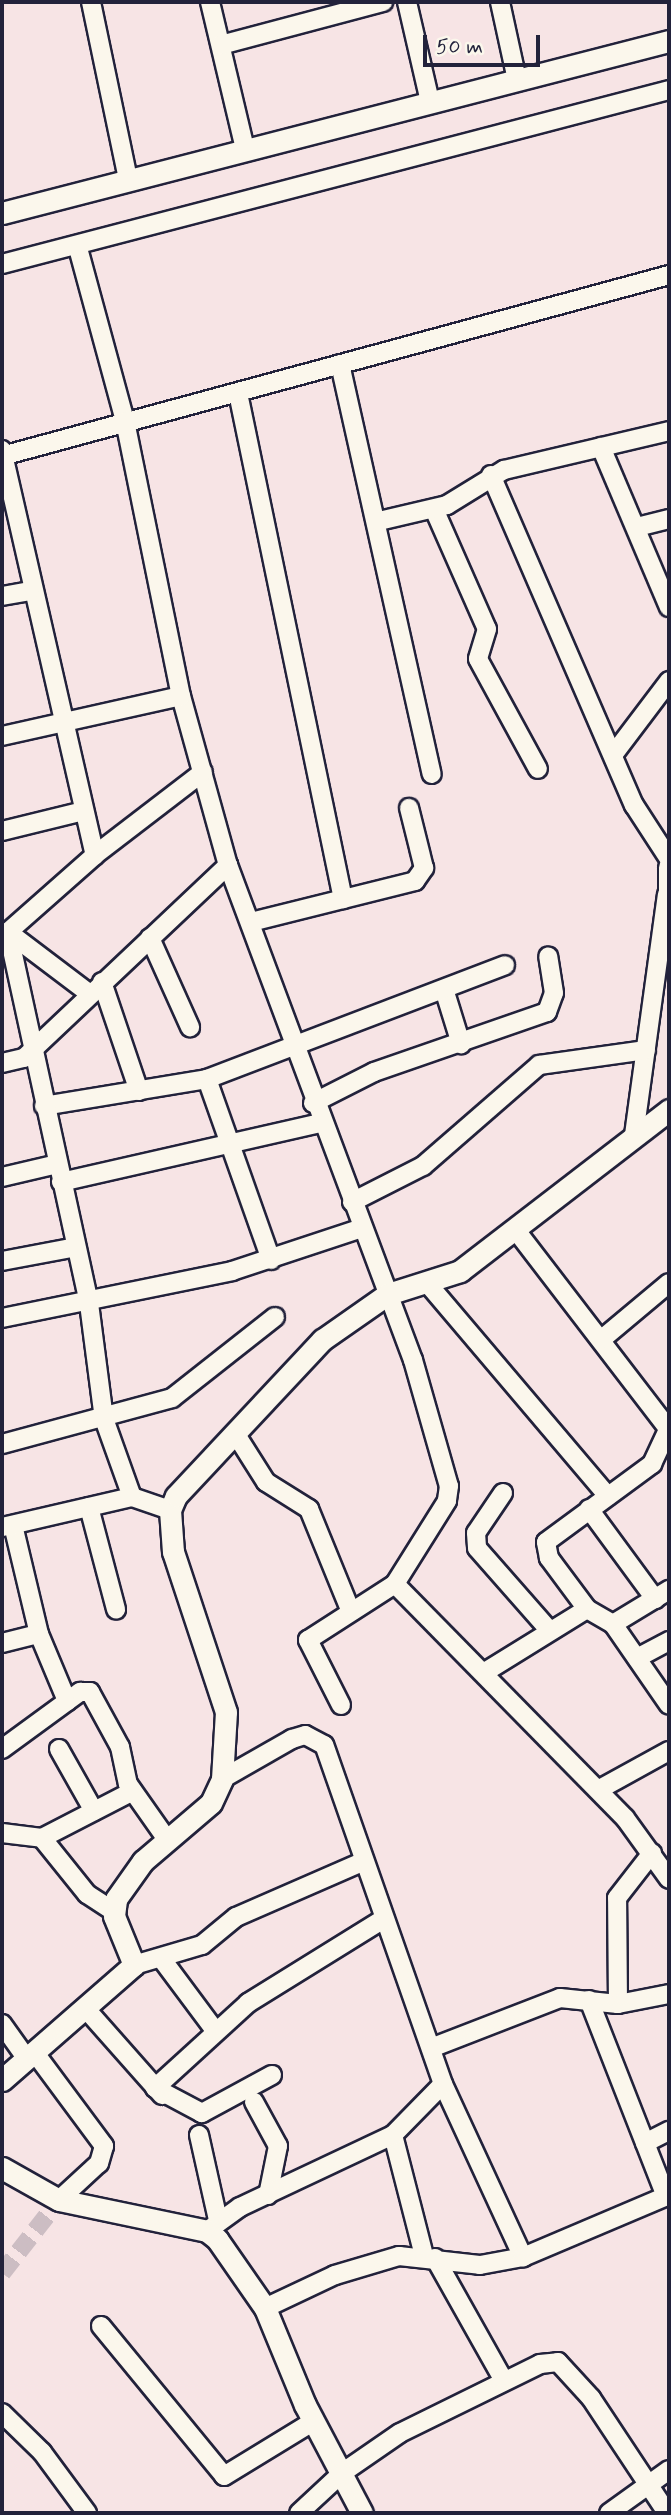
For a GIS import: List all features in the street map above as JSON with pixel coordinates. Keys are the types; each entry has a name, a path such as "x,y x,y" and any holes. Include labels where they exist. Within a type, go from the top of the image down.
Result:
{"street":[{"path":"91,2 128,178"},
{"path":"210,2 245,149"},
{"path":"221,45 383,2"},
{"path":"407,2 430,102"},
{"path":"500,2 517,80"},
{"path":"2,213 128,178 669,41"},
{"path":"2,264 78,248 669,90"},
{"path":"78,248 125,421 181,696 228,865 251,922 320,1123 388,1294 449,1486 447,1501 395,1584 307,1644 341,1705"},
{"path":"95,855 30,591 2,454 238,393 669,275"},
{"path":"340,364 379,521 432,774"},
{"path":"238,393 343,899"},
{"path":"379,521 434,509 491,475 669,431"},
{"path":"601,446 669,607"},
{"path":"491,475 634,805 669,859"},
{"path":"434,509 487,629 478,659 538,769"},
{"path":"636,527 669,519"},
{"path":"2,596 30,591"},
{"path":"613,755 669,681"},
{"path":"2,736 181,696"},
{"path":"8,932 95,855 203,772"},
{"path":"251,922 422,876 409,808"},
{"path":"2,831 84,811"},
{"path":"2,1063 31,1051 228,865"},
{"path":"634,1135 668,897 669,867"},
{"path":"8,932 96,988 139,1091"},
{"path":"8,932 31,1051 89,1303 104,1419 132,1497"},
{"path":"150,938 190,1027"},
{"path":"313,1103 374,1072 461,1044 552,1007 548,956"},
{"path":"44,1106 207,1079 293,1049 505,965"},
{"path":"444,989 461,1044"},
{"path":"352,1202 423,1166 540,1065 646,1051"},
{"path":"207,1079 271,1260"},
{"path":"113,1911 124,1883 211,1803 222,1779 226,1712 185,1598 170,1510 195,1469 235,1433 290,1368 388,1294 428,1284 460,1271 634,1135 669,1111"},
{"path":"2,1177 59,1173 231,1143 320,1123"},
{"path":"2,1318 89,1303 271,1260 362,1228"},
{"path":"515,1229 602,1339 668,1431 666,1452 551,1536 545,1550 587,1609 613,1624 667,1698"},
{"path":"2,1261 76,1247"},
{"path":"602,1339 669,1283"},
{"path":"428,1284 608,1496"},
{"path":"2,1444 104,1419 188,1389 275,1317"},
{"path":"235,1433 266,1482 309,1509 351,1612"},
{"path":"503,1493 477,1533 477,1548 549,1630"},
{"path":"67,1701 39,1634 7,1526 132,1497 170,1510"},
{"path":"89,1507 116,1609"},
{"path":"589,1509 662,1594 613,1624"},
{"path":"395,1584 485,1672 598,1790 652,1853 669,1879"},
{"path":"485,1672 549,1630 587,1609"},
{"path":"2,1643 39,1634"},
{"path":"637,1658 669,1641"},
{"path":"2,1749 67,1701 85,1691 98,1700 133,1791 168,1841"},
{"path":"222,1779 292,1739 316,1738 348,1810 382,1920 443,2084 523,2257"},
{"path":"59,1749 94,1811"},
{"path":"598,1790 669,1751"},
{"path":"5,1839 42,1838 133,1791"},
{"path":"42,1838 87,1894 113,1911 134,1965"},
{"path":"618,2004 617,1898 652,1853"},
{"path":"2,2080 134,1965 202,1945 236,1917 362,1862"},
{"path":"155,2088 214,2029 382,1920"},
{"path":"161,1958 214,2029"},
{"path":"431,2048 560,1998 618,2004 669,1994"},
{"path":"265,2308 365,2264 430,2257 480,2265 523,2257 668,2196 589,2000"},
{"path":"86,2009 155,2088 180,2112"},
{"path":"2,2024 104,2146 99,2163 59,2200"},
{"path":"155,2088 202,2113 272,2075"},
{"path":"2,2168 59,2200 213,2225 268,2194 393,2135 443,2084"},
{"path":"254,2102 278,2146 268,2194"},
{"path":"645,2143 669,2131"},
{"path":"199,2135 213,2225 265,2308 314,2421 362,2513"},
{"path":"393,2135 430,2257 505,2381"},
{"path":"101,2326 219,2474 229,2475 314,2421"},
{"path":"299,2513 342,2473 400,2433 540,2364 568,2368 667,2513"},
{"path":"2,2413 42,2452 87,2513"},
{"path":"609,2513 669,2470"}],"tunnel":[{"path":"2,2273 59,2200"}]}
